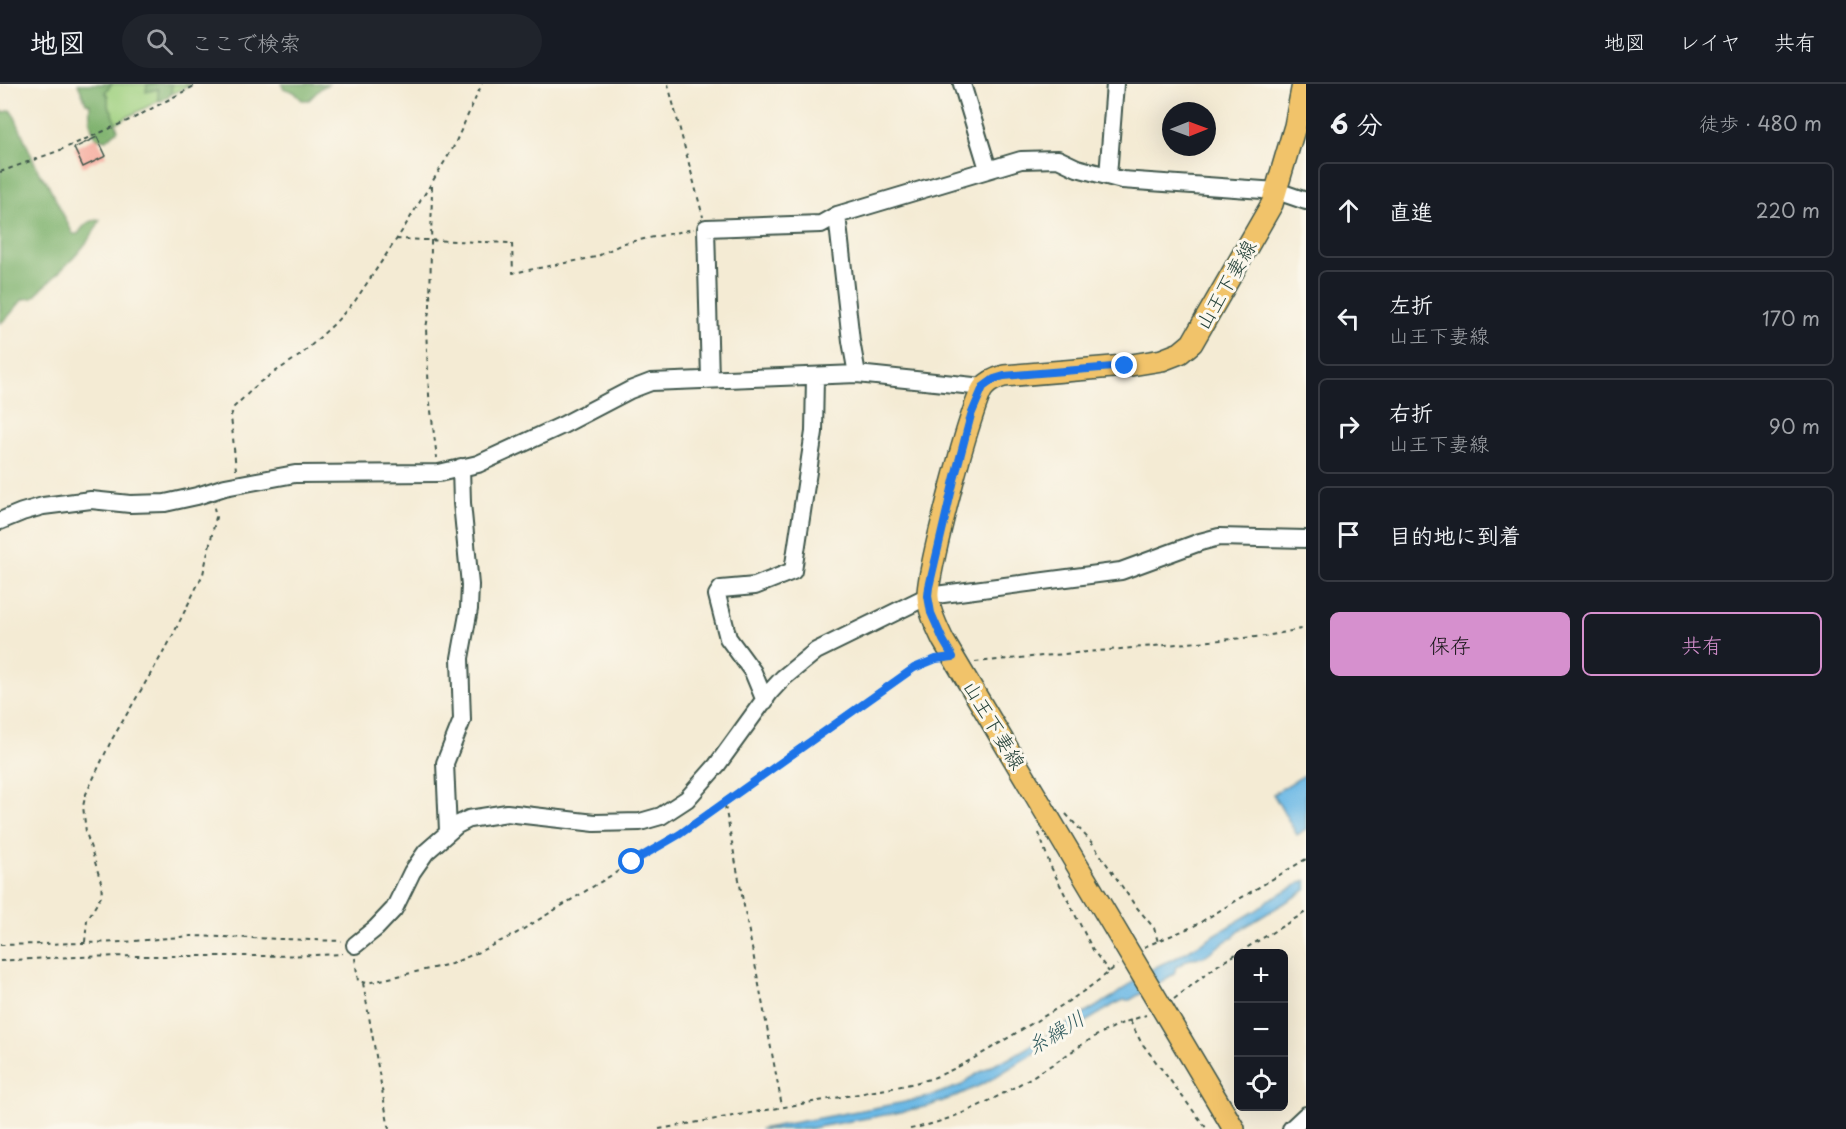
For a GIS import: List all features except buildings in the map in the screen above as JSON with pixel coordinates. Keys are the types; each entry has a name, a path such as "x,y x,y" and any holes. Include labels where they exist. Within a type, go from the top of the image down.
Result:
{"main road":[{"name":"山王下妻線","path":"1234,1129 955,660 936,626 928,596 934,561 971,415 983,387 994,379 1004,376 1125,366 1162,360 1180,353 1192,343 1272,204 1295,126 1303,84"}],"street":[{"path":"962,84 988,169"},
{"path":"1108,176 1115,84"},
{"path":"710,379 706,228 821,224 837,215 1021,160 1059,159 1077,168 1122,180 1277,191 1306,201"},
{"path":"837,215 856,374"},
{"path":"0,521 43,506 91,500 130,504 165,503 237,485 295,474 439,473 478,464 651,382 856,374 983,387"},
{"path":"765,701 753,672 728,639 717,595 722,590 754,586 793,571 814,432 815,376"},
{"path":"448,831 445,763 462,720 460,658 469,597 461,467"},
{"path":"355,949 394,909 416,865 426,852 457,825 469,819 507,813 595,823 640,822 661,816 687,799 717,765 783,678 816,651 928,596 1121,571 1218,537 1306,539"},
{"path":"1290,1129 1306,1115"}],"path":[{"path":"0,172 58,152 134,118 198,84"},
{"path":"237,485 231,416 234,407 260,382 302,354 355,302 453,148 482,84"},
{"path":"396,239 512,243 513,273 596,257 624,243 706,228 669,84"},
{"path":"432,183 430,306 426,328 429,395 439,473"},
{"path":"85,942 87,920 102,895 101,882 86,832 83,806 86,794 111,741 170,641 202,574 216,517 210,492"},
{"path":"355,949 357,978 363,983 451,964 481,951 517,933 680,834 914,668 936,659 955,660 1266,636 1306,628"},
{"path":"725,806 782,1107"},
{"path":"1062,809 1093,844 1134,904 1154,928 1158,942"},
{"path":"1037,830 1050,865 1093,950 1109,972"},
{"path":"659,1129 892,1088 944,1073 985,1052 1088,990 1109,972 1158,942 1194,926 1306,858"},
{"path":"910,1129 939,1122 984,1103 1098,1035 1159,1005 1218,965 1306,912"},
{"path":"0,945 124,942 223,936 342,941 355,949"},
{"path":"0,961 165,956 292,956 355,949"},
{"path":"363,983 389,1129"},
{"path":"1130,1021 1141,1042 1207,1129"}],"green space":[{"path":"78,84 112,84 105,92 108,96 108,107 112,111 118,130 106,140 96,138 94,134 90,121 90,104 86,103"},
{"path":"112,84 191,84 116,123 108,107 108,96 105,92"},
{"path":"147,84 172,84 171,94 161,101 158,99 158,89 146,92"},
{"path":"282,84 328,84 309,100 302,100 294,92 283,88"},
{"path":"10,110 39,173 47,182 73,234 78,234 89,222 100,220 87,242 70,262 33,298 23,299 0,323 0,111"}],"water":[{"path":"1306,774 1306,829 1297,835 1273,794"},
{"name":"糸繰川","path":"1306,880 1306,890 1238,931 1233,938 1203,957 1191,958 1176,967 1174,974 1130,1000 1115,1004 985,1083 929,1106 896,1113 806,1129 760,1129 928,1097 962,1085 968,1079 1008,1059 1114,996 1150,970 1174,959 1260,908 1268,900"}],"route":[{"path":"632,862 680,834 914,668 936,659 953,657 936,626 928,596 934,561 971,415 983,387 994,379 1004,376 1125,366"}]}
